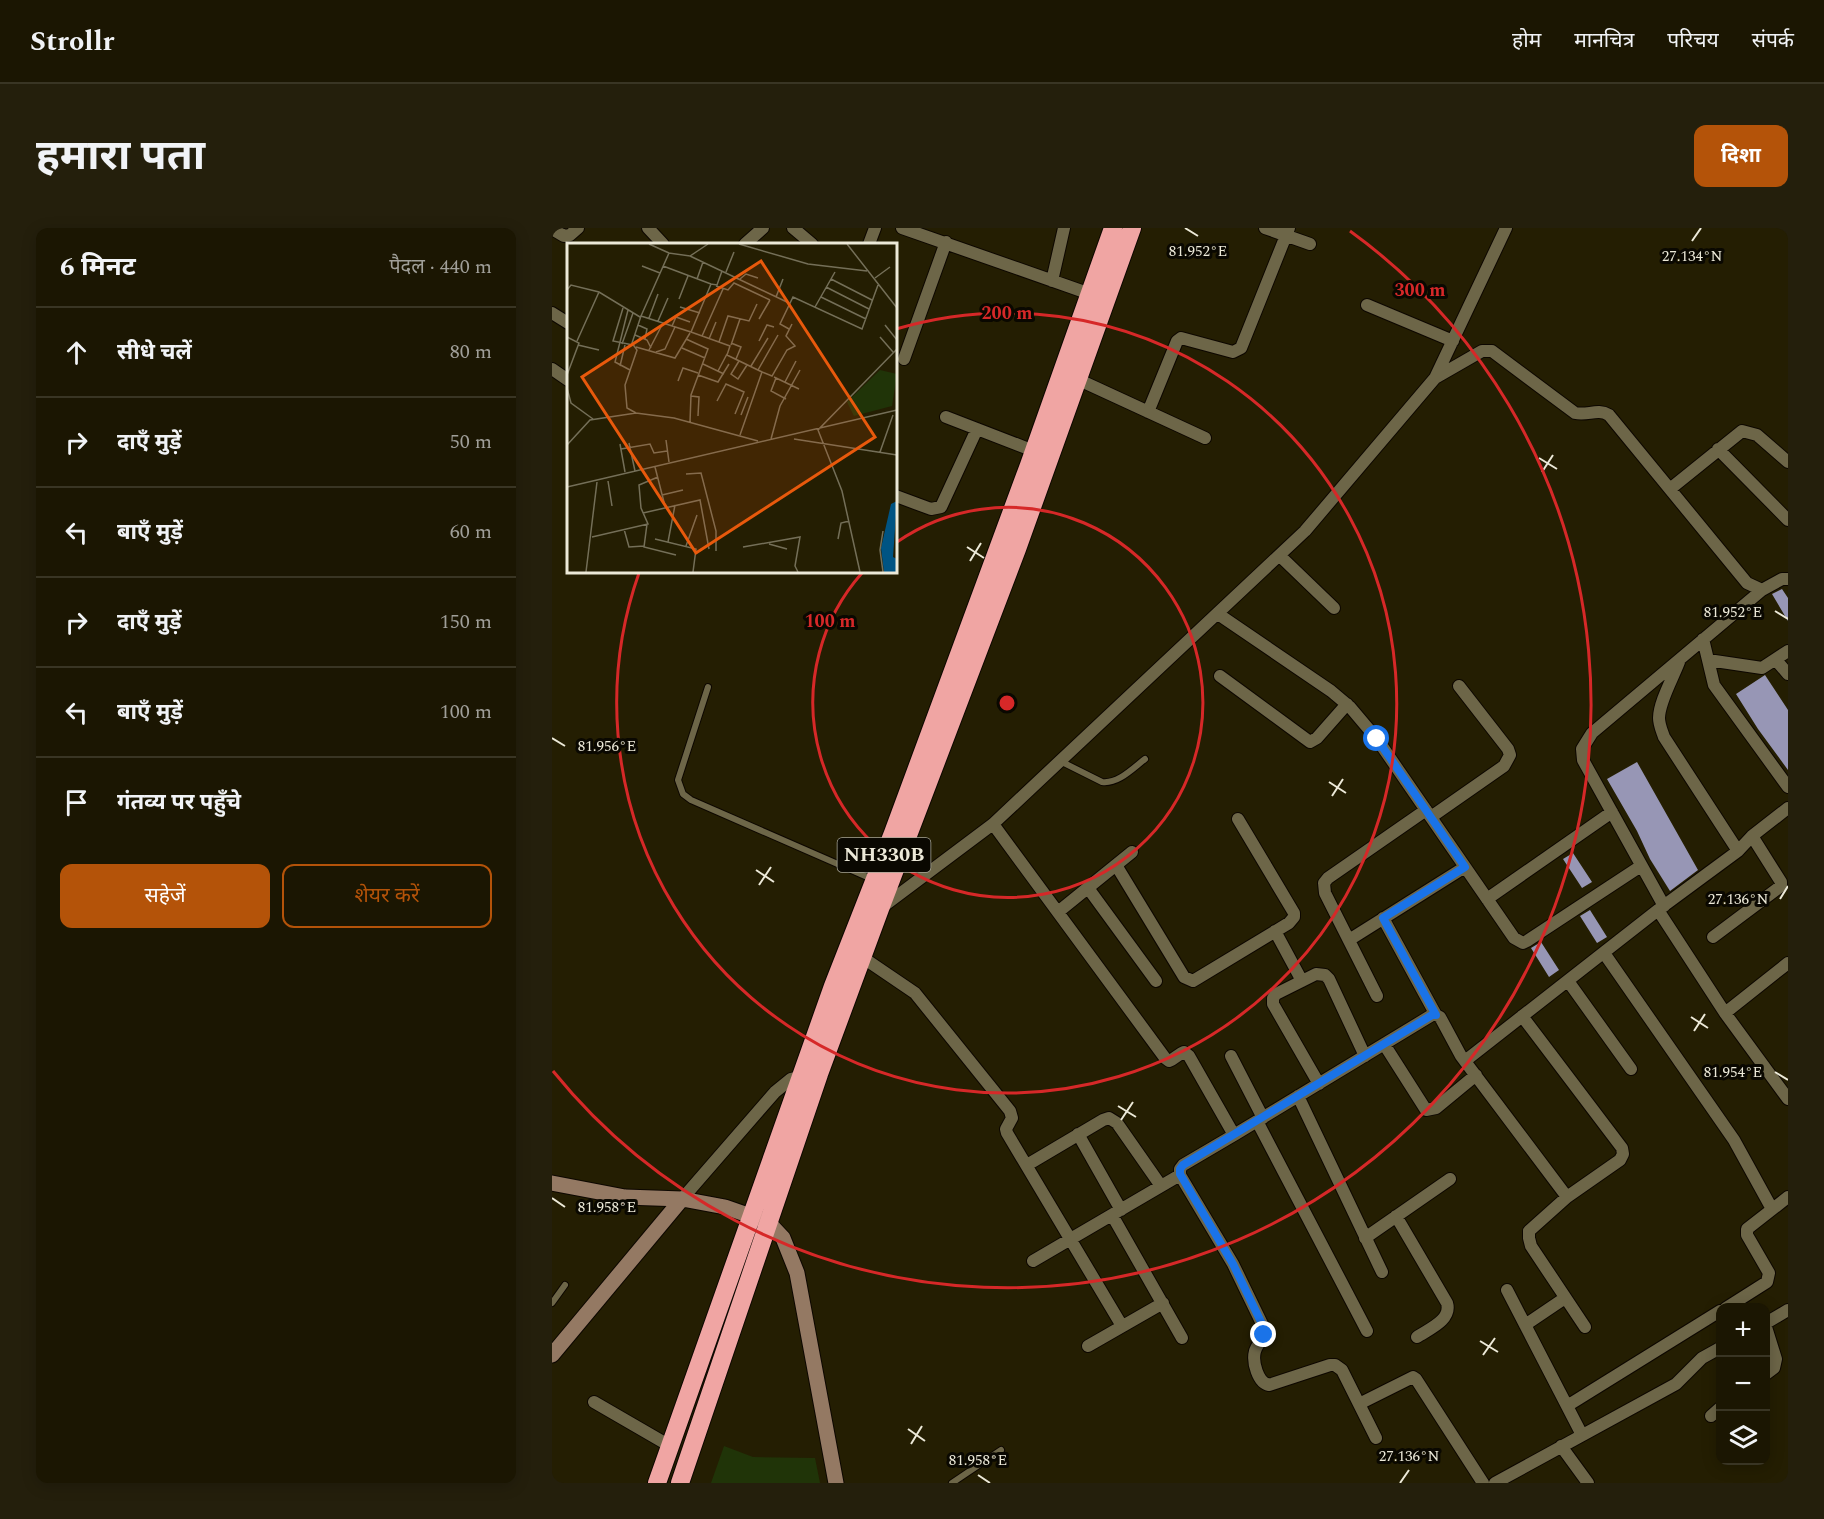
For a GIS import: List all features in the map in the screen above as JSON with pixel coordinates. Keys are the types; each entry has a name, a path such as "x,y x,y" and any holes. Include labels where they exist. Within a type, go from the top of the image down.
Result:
{"highway":[{"name":"NH330B","path":"680,1483 801,1077 833,986 881,883 1017,549 1077,379 1113,228"},
{"name":"NH330B","path":"657,1483 819,1074 880,909 881,883 1034,451 1097,297 1132,228"}],"main road":[{"path":"552,1183 625,1197 682,1199 725,1207 760,1219 783,1238 797,1273 836,1483"},
{"path":"552,1355 682,1199"}],"street":[{"path":"552,228 564,236 570,235 578,228"},
{"path":"648,228 662,243"},
{"path":"746,243 764,228"},
{"path":"793,228 811,243"},
{"path":"869,243 875,228"},
{"path":"902,228 1097,297"},
{"path":"1052,281 1064,228"},
{"path":"1265,228 1287,232 1310,244"},
{"path":"880,909 993,824 1305,531 1435,378 1506,228"},
{"path":"1148,412 1181,338 1233,352 1240,348 1287,232"},
{"path":"904,359 946,242"},
{"path":"1367,305 1452,341"},
{"path":"552,313 567,322"},
{"path":"1435,378 1482,351 1492,351 1575,413 1603,411 1609,415 1748,584 1762,590"},
{"path":"552,369 567,379"},
{"path":"1077,379 1205,438"},
{"path":"946,417 1034,451"},
{"path":"897,496 931,509 941,507 977,429"},
{"path":"1670,489 1742,431 1747,430 1757,435 1788,462"},
{"path":"1718,449 1788,520"},
{"path":"1280,556 1334,608"},
{"path":"1786,577 1762,590 1703,639 1592,733 1582,748 1583,760 1641,866 1661,908 1725,1013 1788,1099"},
{"path":"1218,614 1347,704 1377,739 1515,938 1523,943 1641,866"},
{"path":"1703,639 1714,685 1788,787"},
{"path":"1708,660 1762,668 1788,651"},
{"path":"1681,658 1661,707 1659,718 1661,728 1664,737 1738,851"},
{"path":"1776,660 1788,674"},
{"path":"1220,675 1310,742 1317,738 1347,704"},
{"path":"1377,996 1325,893 1324,883 1328,878 1428,813 1504,766 1510,755 1508,749 1459,686"},
{"path":"1461,1056 1465,1059 1470,1057 1738,851 1752,836 1788,808"},
{"path":"1487,899 1611,812"},
{"path":"1116,865 1184,977 1193,981 1275,932 1292,920 1294,913 1238,819"},
{"path":"993,824 1165,1058 1169,1061 1173,1060 1184,1052 1189,1056 1234,1135"},
{"path":"1713,937 1781,886 1781,882 1752,836"},
{"path":"1058,912 1132,852"},
{"path":"1349,940 1465,867"},
{"path":"1088,888 1155,981"},
{"path":"1383,918 1461,1056 1568,1197"},
{"path":"1275,932 1302,981"},
{"path":"1604,953 1734,1140 1772,1209"},
{"path":"862,957 915,993 1010,1111 1012,1118 1006,1129 1007,1133 1122,1326"},
{"path":"1725,1013 1788,963"},
{"path":"1319,1084 1273,1004 1276,994 1320,974 1329,979 1365,1056"},
{"path":"1568,981 1631,1070"},
{"path":"1376,1438 1342,1370 1335,1365 1269,1385 1260,1380 1254,1356 1264,1335 1264,1328 1233,1264 1180,1174 1180,1169 1183,1165 1432,1015 1436,1015"},
{"path":"1522,1016 1622,1148 1623,1154 1620,1160 1568,1197 1529,1231 1528,1238 1531,1246 1585,1327"},
{"path":"1384,1044 1426,1110 1436,1108 1476,1075"},
{"path":"1231,1056 1260,1120 1367,1331"},
{"path":"682,1199 775,1092 791,1079 801,1077"},
{"path":"1298,1096 1382,1272"},
{"path":"1027,1165 1103,1120 1113,1119 1161,1186"},
{"path":"1078,1134 1162,1303 1182,1338"},
{"path":"1033,1262 1180,1174"},
{"path":"1365,1238 1449,1179"},
{"path":"1734,1303 1770,1278 1747,1235 1747,1229 1788,1197"},
{"path":"1396,1216 1449,1309 1445,1318 1417,1337"},
{"path":"1507,1290 1582,1435"},
{"path":"1525,1324 1565,1298"},
{"path":"1088,1346 1162,1303"},
{"path":"1770,1322 1788,1310"},
{"path":"1567,1406 1716,1313"},
{"path":"1770,1339 1776,1359 1770,1371"},
{"path":"1495,1483 1676,1384 1702,1358 1716,1350"},
{"path":"1359,1404 1409,1377 1416,1379 1483,1483"},
{"path":"594,1402 670,1446"},
{"path":"1561,1446 1588,1483"}],"lane":[{"path":"708,687 678,780 683,794 691,800 881,883"},
{"path":"1060,761 1102,782 1110,783 1118,780 1144,759"},
{"path":"552,1303 565,1285"},
{"path":"951,1483 1001,1450"}],"green space":[{"path":"724,1446 753,1457 815,1458 820,1483 711,1483"}],"building":[{"path":"1782,589 1788,598 1788,621 1772,594"},
{"path":"1765,675 1788,710 1788,770 1736,694"},
{"path":"1637,762 1698,870 1670,891 1607,779"},
{"path":"1573,853 1592,882 1582,888 1563,859"},
{"path":"1590,910 1607,937 1597,943 1580,916"},
{"path":"1541,942 1559,970 1549,977 1531,948"}],"route":[{"path":"1264,1335 1264,1328 1233,1264 1180,1174 1180,1169 1183,1165 1432,1015 1436,1015 1383,918 1465,867 1377,739"}]}
